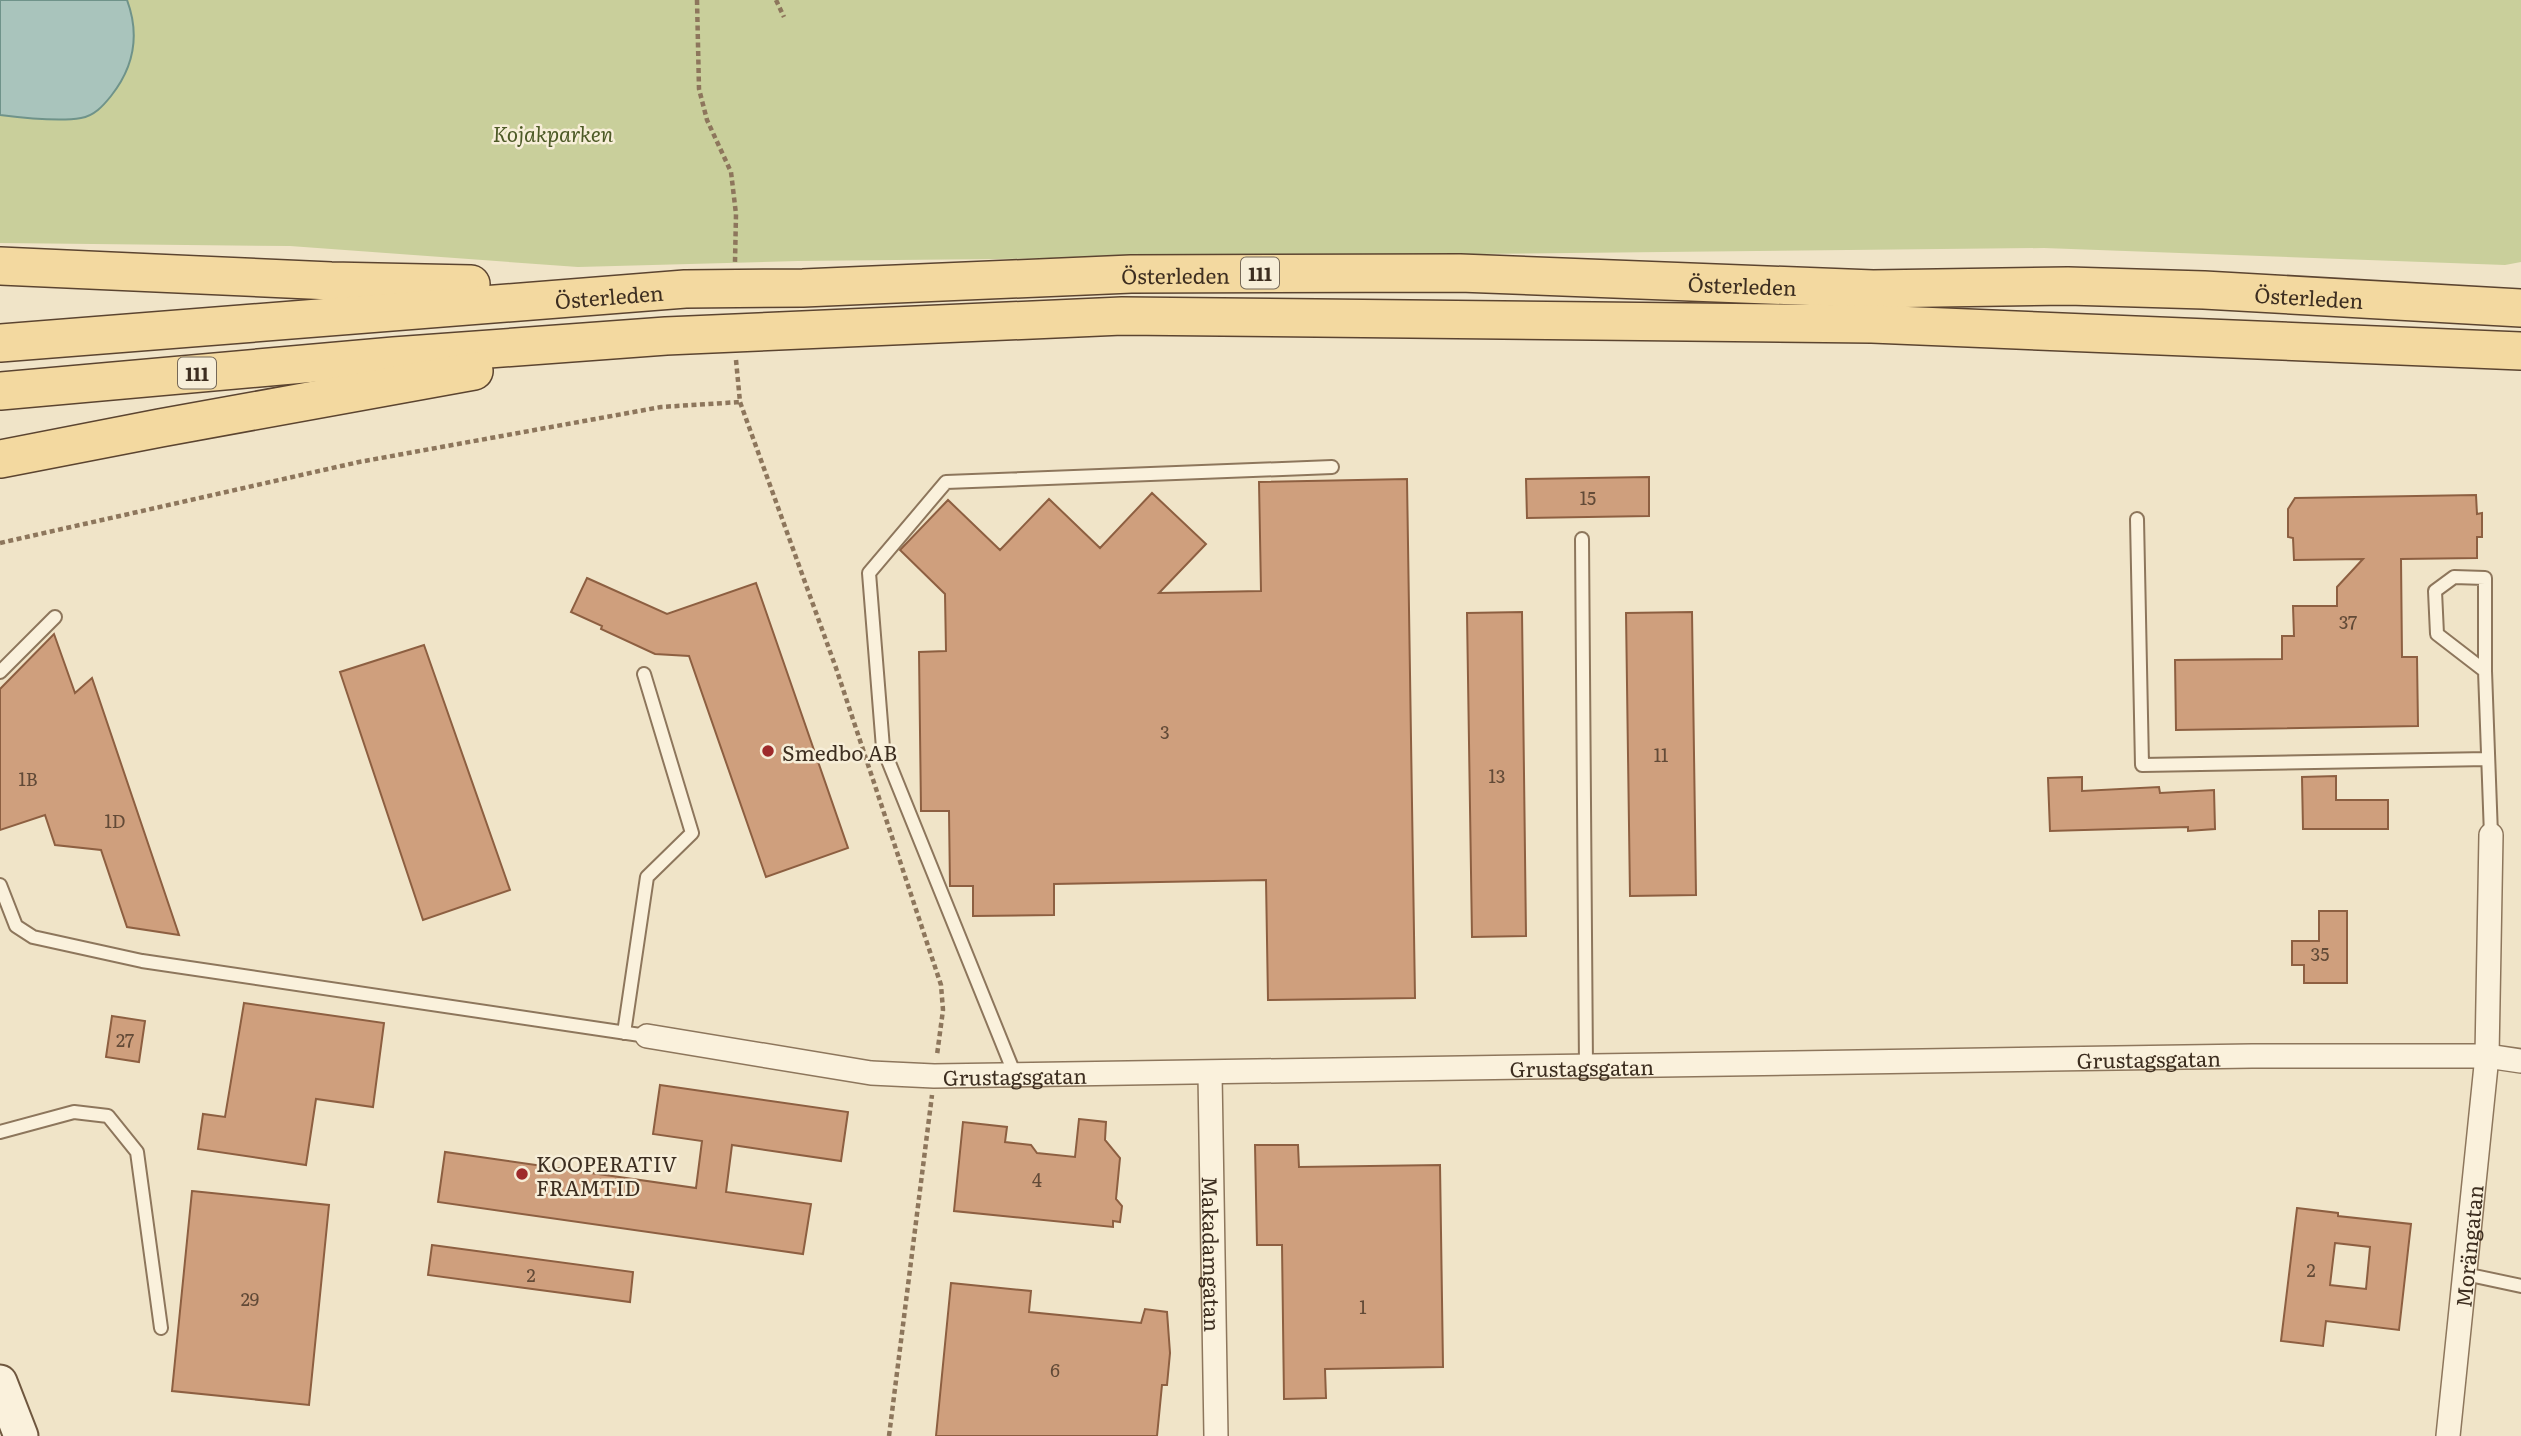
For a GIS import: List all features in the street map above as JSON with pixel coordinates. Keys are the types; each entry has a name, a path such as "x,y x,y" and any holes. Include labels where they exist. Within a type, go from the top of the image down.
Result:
{"main road":[{"path":"0,266 331,281 685,289"},
{"name":"Österleden","path":"0,343 685,289 803,288 1130,274 1460,273 1873,289 2068,286 2204,290 2521,308"},
{"path":"2204,290 2521,292"},
{"name":"Österleden","path":"0,391 394,356 666,336 1122,316 1872,324 2521,351"},
{"path":"0,459 666,336"},
{"path":"0,1382 13,1432"}],"street":[{"name":"Morängatan","path":"2448,1436 2487,1056 2491,835"},
{"name":"Grustagsgatan","path":"636,1035 870,1073 934,1076 1210,1074 2252,1056 2487,1056 2521,1061"},
{"name":"Makadamgatan","path":"1210,1074 1216,1436"}],"lane":[{"path":"1015,1076 883,748 869,573 946,482 1332,467"},
{"path":"2137,519 2142,765 2488,759"},
{"path":"1582,539 1586,1067"},
{"path":"2485,671 2437,634 2435,591 2454,578 2485,578 2485,671 2491,835"},
{"path":"0,672 55,617"},
{"path":"0,885 16,926 33,937 142,961 636,1035 648,877 692,833 644,674"},
{"path":"0,1132 74,1112 108,1116 137,1152 161,1328"},
{"path":"2465,1274 2521,1286"}],"path":[{"path":"697,0 699,89 707,120 731,172 736,214 735,265"},
{"path":"776,0 784,17"},
{"path":"736,356 740,402 836,668 941,985 943,1010 888,1436"},
{"path":"0,543 373,460 661,407 740,402"}],"green space":[{"name":"Kojakparken","path":"0,0 2521,0 2521,262 2505,265 2044,248 798,261 578,267 290,246 0,243"}],"water":[{"path":"0,0 127,0 134,38 130,62 119,85 101,107 90,115 72,119 0,115"}],"building":[{"path":"1649,477 1649,516 1527,518 1526,479"},
{"path":"1407,479 1415,998 1268,1000 1266,880 1054,884 1054,915 973,916 973,886 950,886 949,811 921,811 919,652 946,651 945,594 900,550 948,500 1000,550 1049,499 1100,548 1152,493 1206,544 1159,593 1261,591 1259,482"},
{"path":"2476,495 2477,514 2482,513 2482,537 2477,537 2477,558 2401,559 2402,657 2417,657 2418,726 2176,730 2175,660 2282,659 2282,636 2294,636 2293,606 2337,606 2337,587 2363,559 2294,560 2293,538 2288,537 2288,509 2295,498"},
{"name":"Smedbo AB","path":"587,578 667,614 756,583 848,848 766,877 689,656 655,654 571,612"},
{"path":"1522,612 1526,936 1472,937 1467,613"},
{"path":"1692,612 1696,895 1630,896 1626,613"},
{"path":"54,634 75,693 92,678 179,935 127,927 101,850 55,845 45,815 0,830 0,689"},
{"path":"424,645 510,890 423,920 340,672"},
{"path":"2336,776 2336,800 2388,800 2388,829 2303,829 2302,777"},
{"path":"2082,777 2082,791 2159,787 2160,793 2214,790 2215,829 2188,831 2188,827 2050,831 2048,778"},
{"path":"2319,911 2347,911 2347,983 2304,983 2304,965 2292,965 2292,941 2319,941"},
{"path":"244,1003 384,1023 373,1107 316,1099 306,1165 198,1149 203,1114 225,1117"},
{"path":"112,1016 145,1021 139,1062 106,1057"},
{"name":"KOOPERATIV FRAMTID","path":"660,1085 848,1112 841,1161 732,1145 726,1192 811,1204 803,1254 438,1202 445,1152 696,1188 702,1141 653,1134"},
{"path":"1079,1119 1106,1122 1105,1140 1120,1158 1116,1199 1122,1206 1120,1222 1113,1221 1113,1227 954,1211 963,1122 1007,1127 1005,1142 1031,1145 1037,1153 1075,1157"},
{"path":"1255,1145 1298,1145 1299,1167 1440,1165 1443,1367 1325,1369 1326,1398 1284,1399 1282,1245 1257,1245"},
{"path":"192,1191 329,1205 309,1405 172,1391"},
{"path":"2297,1208 2338,1213 2338,1216 2411,1224 2399,1330 2326,1321 2323,1346 2281,1341","holes":["2335,1243 2370,1247 2366,1289 2330,1285"]},
{"name":"KOOPERATIV FRAMTID","path":"432,1245 633,1272 630,1302 428,1275"},
{"path":"951,1283 1031,1291 1029,1312 1141,1323 1145,1309 1167,1312 1170,1353 1167,1385 1162,1385 1157,1436 936,1436"}],"place":[{"name":"Smedbo AB","path":"768,751"},
{"name":"KOOPERATIV FRAMTID","path":"522,1174"}]}
